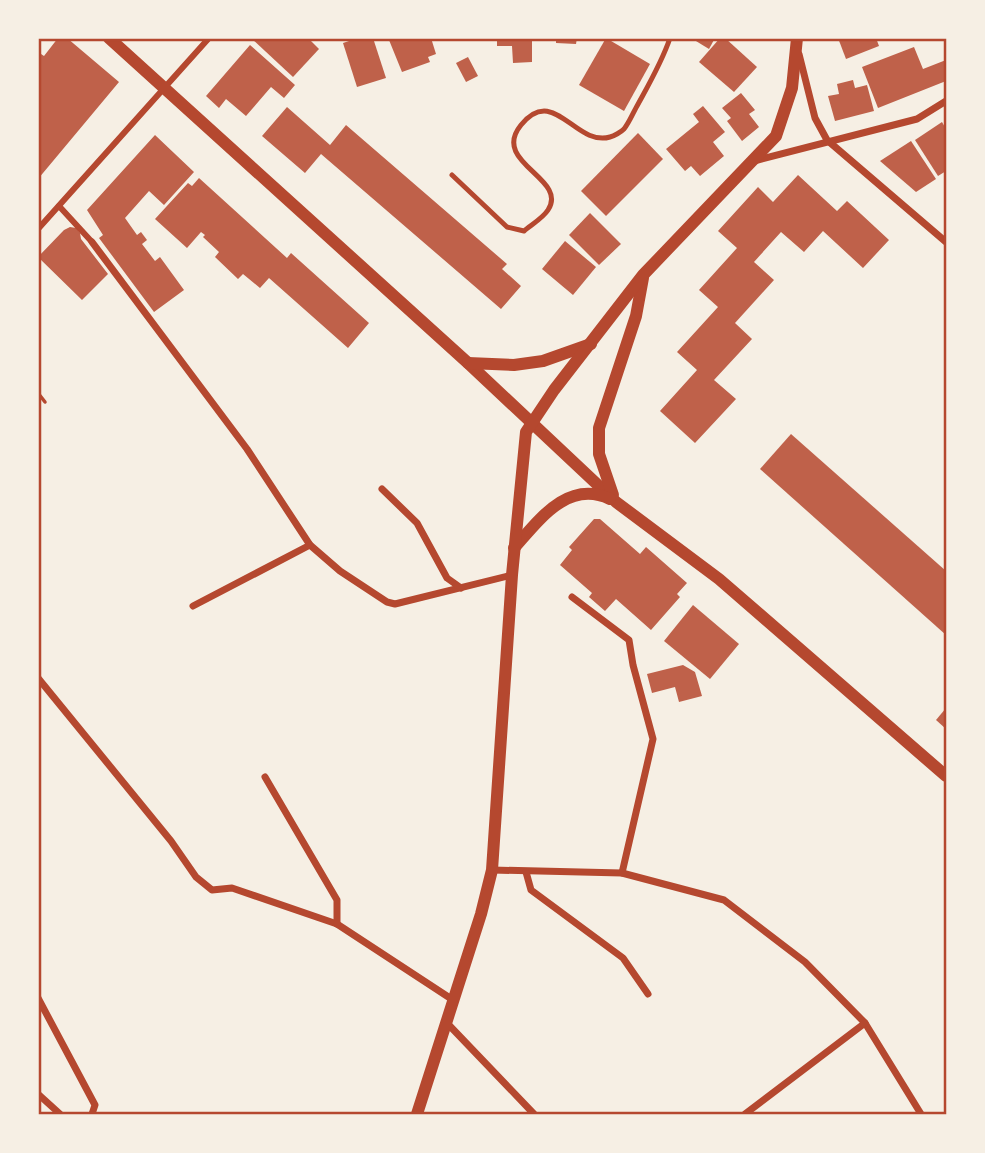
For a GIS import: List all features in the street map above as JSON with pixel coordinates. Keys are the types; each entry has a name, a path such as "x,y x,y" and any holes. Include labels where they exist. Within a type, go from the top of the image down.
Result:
{"street":[{"path":"109,38 468,363 616,502 719,579 947,776"},
{"path":"38,229 209,38"},
{"path":"797,40 815,118 827,141 947,242"},
{"path":"417,1115 481,914 492,870 514,548 523,449 531,422 643,275 776,136 792,88 797,40"},
{"path":"754,161 917,119 947,101"},
{"path":"59,206 92,242 247,449 310,545 340,571 391,603 402,603 512,575"},
{"path":"616,502 599,454 599,428 636,316 643,275"},
{"path":"468,363 514,365 542,361 591,344"},
{"path":"382,489 417,523 447,578 461,588"},
{"path":"514,548 537,522 568,498 588,492 616,502"},
{"path":"193,606 310,545"},
{"path":"572,597 629,640 653,739 622,873"},
{"path":"38,678 196,877 212,890 232,888 337,924 453,1000"},
{"path":"265,777 337,900 337,924"},
{"path":"492,870 622,873 724,900 805,962 865,1023 920,1115"},
{"path":"526,872 531,890 623,958 649,994"},
{"path":"38,998 95,1105 92,1115"},
{"path":"447,1023 534,1115"},
{"path":"746,1115 865,1023"},
{"path":"38,1094 60,1115"}],"lane":[{"path":"452,175 508,228 524,231 548,211 552,199 551,191 515,151 514,139 519,127 531,114 540,110 554,113 587,135 598,138 610,137 623,131 663,59 670,38"}],"path":[{"path":"38,393 45,402"}],"building":[{"path":"58,38 67,38 119,82 38,179 38,52 44,56"},
{"path":"251,38 308,38 319,49 293,77"},
{"path":"358,38 373,38 386,78 357,87 343,43"},
{"path":"431,38 436,54 428,57 430,62 402,72 389,40"},
{"path":"497,38 532,38 532,62 513,63 512,46 497,46"},
{"path":"556,38 577,38 576,44 556,43"},
{"path":"606,38 650,64 624,111 579,85"},
{"path":"691,38 715,38 709,49"},
{"path":"720,38 725,38 757,67 734,92 699,62"},
{"path":"838,38 876,38 879,46 846,59"},
{"path":"250,45 295,85 284,98 271,87 246,116 226,99 219,108 206,96"},
{"path":"914,47 923,69 946,60 946,81 878,108 862,67"},
{"path":"468,57 478,76 466,82 456,63"},
{"path":"853,80 855,88 867,85 874,111 835,121 828,96 839,94 837,84"},
{"path":"741,93 755,110 749,114 759,127 742,141 727,121 731,118 722,108"},
{"path":"703,106 725,132 713,142 724,156 700,176 691,166 685,171 666,149 699,122 693,114"},
{"path":"287,107 330,145 346,125 507,264 502,269 521,286 501,309 321,154 305,173 262,136"},
{"path":"942,122 946,129 946,171 938,176 915,140"},
{"path":"638,133 663,159 606,216 581,191"},
{"path":"155,135 194,172 164,205 149,191 125,218 137,235 141,232 147,240 142,244 155,261 160,257 184,290 154,312 99,238 103,235 87,210"},
{"path":"911,141 936,179 916,192 880,161"},
{"path":"798,175 837,211 847,201 889,240 863,268 823,231 804,252 781,232 754,262 774,280 735,323 752,339 714,380 736,399 695,443 660,411 697,370 677,352 718,307 699,290 737,248 718,231 758,187 773,202"},
{"path":"199,178 287,258 291,253 369,323 348,348 269,278 260,288 243,274 238,279 215,257 219,252 201,232 187,248 155,219 188,183 192,186"},
{"path":"590,213 621,244 599,265 569,235"},
{"path":"70,227 76,228 81,239 108,274 82,300 38,257"},
{"path":"565,241 596,267 573,295 542,269"},
{"path":"791,434 946,571 946,635 760,469"},
{"path":"594,519 600,519 640,554 646,547 687,583 677,594 680,597 651,630 616,599 605,611 589,597 592,593 560,565 572,550 569,547"},
{"path":"693,605 739,644 710,679 664,641"},
{"path":"683,665 695,672 702,696 679,702 675,687 652,693 647,674"},
{"path":"946,708 946,729 936,720"}]}
